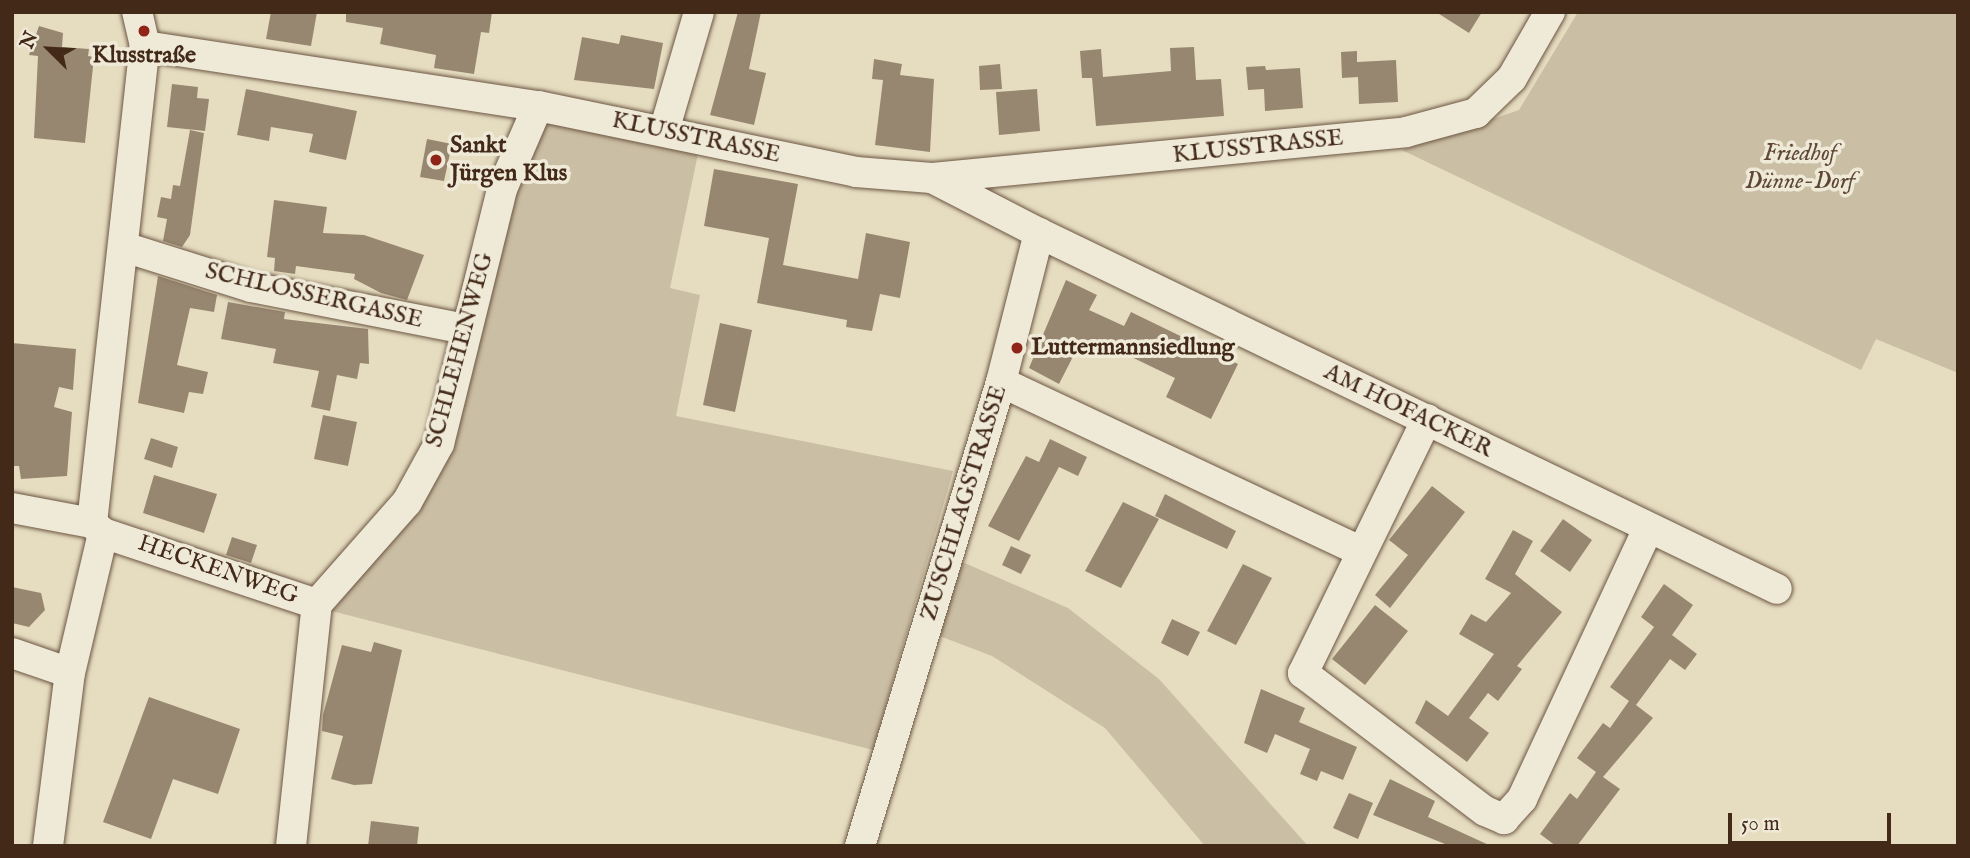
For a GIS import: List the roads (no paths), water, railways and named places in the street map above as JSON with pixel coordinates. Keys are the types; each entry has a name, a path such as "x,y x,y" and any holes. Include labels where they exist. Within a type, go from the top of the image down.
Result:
{"street":[{"path":"12,508 98,528 145,46 137,12"},
{"path":"664,131 699,12"},
{"name":"KLUSSTRASSE","path":"145,46 538,106 856,172 932,178 1406,132 1476,113 1511,78 1550,12"},
{"name":"SCHLEHENWEG","path":"317,604 407,502 439,444 502,189 538,106"},
{"path":"932,178 1039,233"},
{"name":"ZUSCHLAGSTRASSE","path":"860,846 1001,382 1039,233"},
{"name":"AM HOFACKER","path":"1039,233 1777,589"},
{"name":"SCHLOSSERGASSE","path":"124,247 251,288 466,330"},
{"path":"1001,382 1360,551"},
{"path":"1427,419 1360,551 1303,673 1485,811 1504,819 1522,800 1648,529"},
{"name":"HECKENWEG","path":"48,846 70,673 98,528 317,604 291,846"},
{"path":"12,653 70,673"}],"place":[{"name":"Klusstraße","path":"144,31"},
{"name":"Sankt Jürgen Klus","path":"436,160"},
{"name":"Luttermannsiedlung","path":"1017,348"}],"park label":[{"name":"Friedhof Dünne-Dorf","path":"1800,168"}]}
